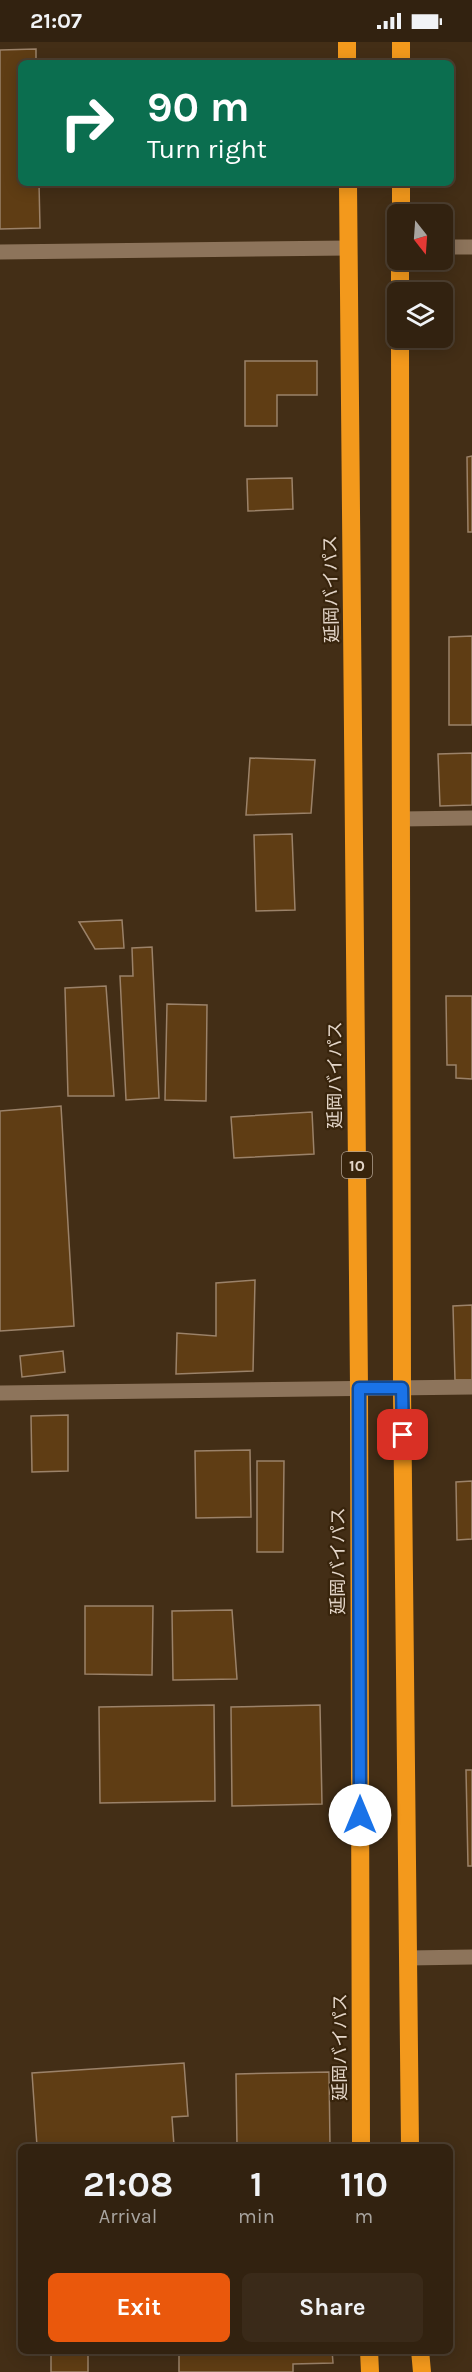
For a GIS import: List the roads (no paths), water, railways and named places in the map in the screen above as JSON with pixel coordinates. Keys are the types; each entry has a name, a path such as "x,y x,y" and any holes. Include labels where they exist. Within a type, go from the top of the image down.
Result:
{"highway":[{"path":"347,42 347,60"},
{"path":"401,42 401,60"},
{"name":"延岡バイパス","path":"348,186 359,1388 361,2144"},
{"path":"400,186 400,204"},
{"path":"400,348 402,1388 410,2144"},
{"path":"369,2354 370,2372"},
{"path":"420,2354 422,2372"}],"street":[{"path":"453,247 472,247"},
{"path":"0,252 349,248"},
{"path":"401,819 472,818"},
{"path":"0,1393 472,1387"},
{"path":"408,1958 472,1956"}]}
